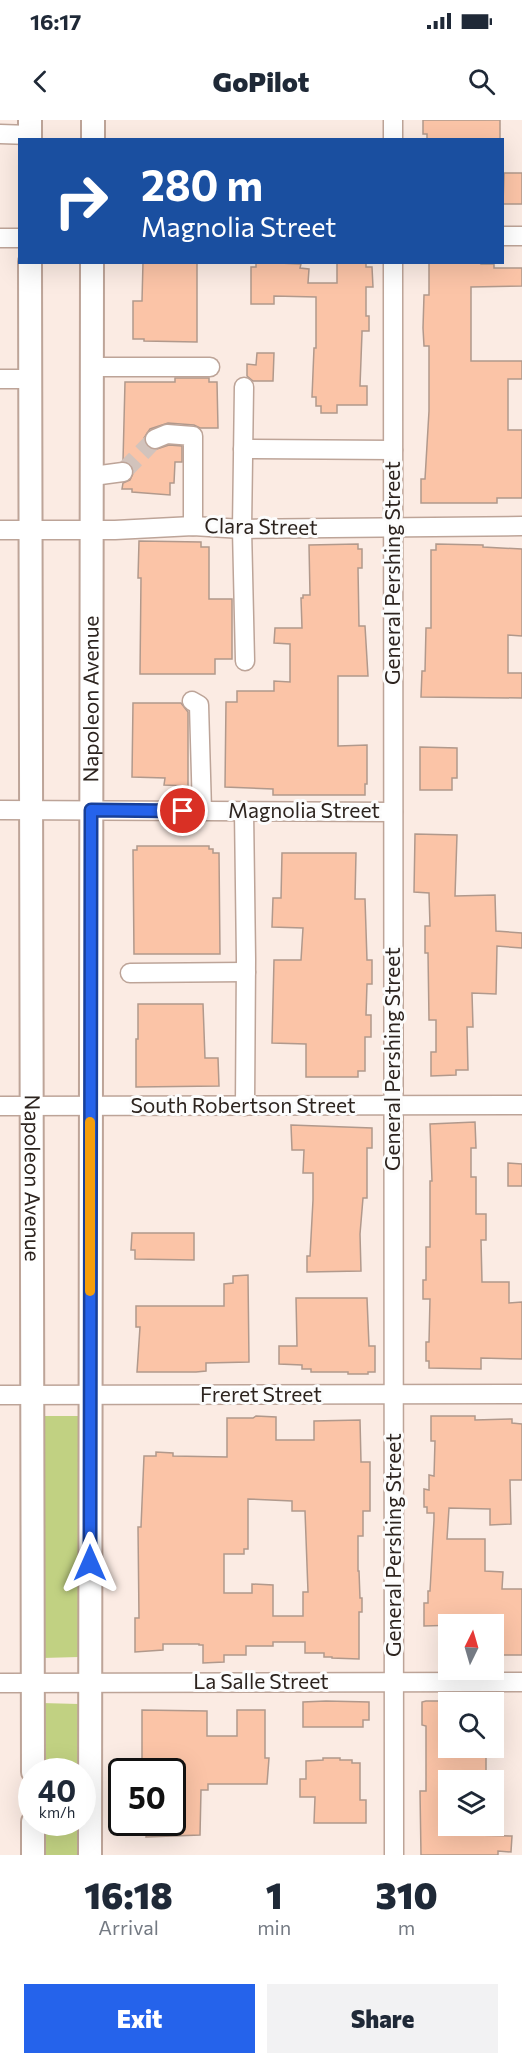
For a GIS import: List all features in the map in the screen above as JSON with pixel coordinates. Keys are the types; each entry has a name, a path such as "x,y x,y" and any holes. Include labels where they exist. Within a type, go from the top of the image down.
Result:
{"main road":[{"path":"93,120 93,138"},
{"name":"Napoleon Avenue","path":"30,264 33,1758"},
{"name":"Napoleon Avenue","path":"90,1855 92,264"},
{"path":"33,1836 33,1855"}],"street":[{"path":"393,120 393,138"},
{"path":"0,134 30,132"},
{"path":"504,236 522,236"},
{"path":"0,238 18,238"},
{"name":"General Pershing Street","path":"393,264 394,1855"},
{"path":"92,367 210,367"},
{"path":"0,379 30,379"},
{"path":"244,387 242,529 245,661"},
{"path":"155,439 167,434 193,436 193,526"},
{"path":"243,449 393,450"},
{"path":"93,476 123,472"},
{"name":"Clara Street","path":"0,530 92,530 193,526 242,529 522,526"},
{"path":"192,701 199,705 202,811"},
{"name":"Magnolia Street","path":"0,810 393,812"},
{"path":"244,811 245,1106"},
{"path":"130,973 246,972"},
{"name":"South Robertson Street","path":"0,1106 522,1105"},
{"name":"Freret Street","path":"0,1395 522,1394"},
{"name":"La Salle Street","path":"0,1683 522,1682"}],"green space":[{"path":"41,1416 79,1416 79,1657 42,1658"},
{"path":"41,1703 79,1704 79,1758 42,1758"},
{"path":"42,1836 79,1836 79,1855 42,1855"}],"building":[{"path":"423,120 500,120 500,138 427,138 427,134 423,134"},
{"path":"504,173 522,173 522,204 504,204"},
{"path":"143,264 197,264 197,342 133,339 133,301 142,301"},
{"path":"256,264 301,264 300,268 309,269 308,283 337,283 337,264 366,264 366,267 372,267 373,287 366,287 366,316 369,316 369,331 362,331 360,386 367,386 367,405 337,405 337,413 321,413 321,406 316,406 316,397 312,397 314,348 316,348 316,297 274,296 274,304 251,304 251,267 256,267"},
{"path":"429,264 494,264 494,268 522,268 522,286 471,287 471,361 522,361 522,379 508,379 508,430 522,430 522,498 497,498 497,503 421,503 421,479 425,479 429,411 429,346 424,346 424,295 429,295"},
{"path":"257,353 274,353 273,381 253,381 247,376 247,364 256,365"},
{"path":"175,378 209,378 209,382 217,382 218,428 168,423 150,429 144,438 149,448 154,450 169,445 182,446 182,462 175,462 174,483 170,483 170,495 122,489 123,483 130,480 134,471 132,465 123,461 125,382 175,382"},
{"path":"139,541 201,542 201,547 209,547 209,599 232,599 232,659 215,659 215,674 140,674"},
{"path":"358,544 358,549 362,549 362,568 358,568 359,626 365,626 368,676 338,676 338,746 367,745 365,795 273,795 273,789 225,787 226,702 237,702 237,691 274,691 274,681 290,682 290,644 274,643 275,628 302,628 301,598 303,595 310,595 309,545"},
{"path":"436,544 522,549 522,636 508,635 508,673 522,673 522,698 421,697 422,671 425,671 426,628 431,628 431,550 436,550"},
{"path":"133,703 181,703 188,712 188,786 164,785 165,778 132,777"},
{"path":"420,747 457,748 457,778 452,778 452,790 420,790"},
{"path":"415,834 457,835 455,896 495,895 496,931 522,933 522,948 497,946 496,994 472,993 473,1027 467,1027 468,1070 456,1070 456,1075 431,1076 431,1052 436,1052 436,1020 429,1020 428,953 425,953 425,926 430,926 429,893 414,892"},
{"path":"137,846 209,846 209,849 213,849 213,853 219,853 220,954 134,954 133,850 137,850"},
{"path":"282,853 356,853 355,899 365,899 367,960 372,960 372,984 367,984 366,1015 371,1015 371,1037 365,1037 365,1071 358,1071 358,1077 306,1077 306,1044 272,1043 274,960 301,960 303,928 272,927 273,898 281,898"},
{"path":"138,1004 203,1004 205,1058 218,1058 219,1086 136,1087"},
{"path":"475,1122 476,1148 471,1148 471,1177 476,1177 476,1214 486,1214 486,1240 481,1240 482,1282 509,1282 509,1303 522,1302 522,1359 481,1358 481,1369 429,1368 429,1361 426,1361 426,1342 429,1342 430,1299 423,1299 423,1280 426,1280 426,1247 430,1247 430,1181 432,1181 430,1124"},
{"path":"291,1125 372,1128 372,1148 367,1148 367,1198 363,1198 360,1234 361,1271 307,1272 307,1256 310,1256 313,1173 303,1173 304,1150 292,1150"},
{"path":"508,1163 522,1164 522,1186 508,1186"},
{"path":"132,1233 194,1233 194,1260 135,1259 135,1250 131,1250"},
{"path":"248,1275 249,1362 206,1363 206,1371 196,1372 137,1372 140,1327 136,1327 136,1306 224,1306 224,1284 233,1283 233,1276"},
{"path":"296,1298 367,1298 369,1346 375,1346 375,1372 348,1374 348,1372 311,1372 311,1369 302,1369 302,1365 279,1364 279,1346 297,1346"},
{"path":"256,1416 276,1417 276,1440 314,1440 314,1421 360,1420 361,1462 370,1462 370,1511 363,1511 363,1536 358,1536 358,1571 360,1598 362,1598 362,1612 359,1612 359,1659 324,1657 324,1653 305,1653 305,1642 273,1642 273,1646 246,1646 246,1655 224,1655 224,1662 203,1663 203,1645 199,1644 163,1644 163,1650 135,1652 135,1618 139,1618 138,1527 141,1527 144,1456 156,1456 156,1452 173,1453 173,1456 227,1457 227,1418","holes":["248,1499 292,1501 292,1511 305,1511 308,1592 303,1592 303,1616 273,1616 273,1585 252,1584 252,1593 224,1593 224,1554 244,1554 244,1549 248,1549"]},
{"path":"431,1416 475,1416 475,1420 512,1419 512,1423 522,1424 522,1480 510,1480 511,1524 490,1525 490,1509 449,1508 447,1539 485,1539 485,1571 503,1572 502,1589 522,1589 522,1655 504,1655 504,1614 438,1614 438,1626 424,1626 424,1603 428,1603 428,1591 430,1591 434,1520 434,1513 427,1513 427,1507 424,1507 424,1489 429,1490 429,1475 434,1476 435,1441 431,1441"},
{"path":"438,1701 438,1758 486,1758 486,1770 438,1770 438,1836 512,1836 511,1852 498,1851 498,1855 421,1855 420,1791 426,1791 426,1726 422,1725 422,1702"},
{"path":"303,1702 369,1702 369,1720 363,1720 363,1727 303,1727"},
{"path":"142,1710 207,1711 207,1736 237,1736 237,1710 265,1710 265,1758 269,1758 267,1784 208,1784 208,1790 201,1790 200,1835 186,1836 186,1758 142,1758"},
{"path":"323,1758 340,1758 340,1760 352,1760 352,1763 360,1763 360,1800 366,1800 366,1823 314,1823 315,1797 300,1797 300,1779 306,1779 306,1761 323,1760"}],"tunnel":[{"path":"123,472 155,439"}],"slow traffic":[{"path":"90,1122 90,1291"}],"route":[{"path":"90,1563 91,810 183,811"}]}
